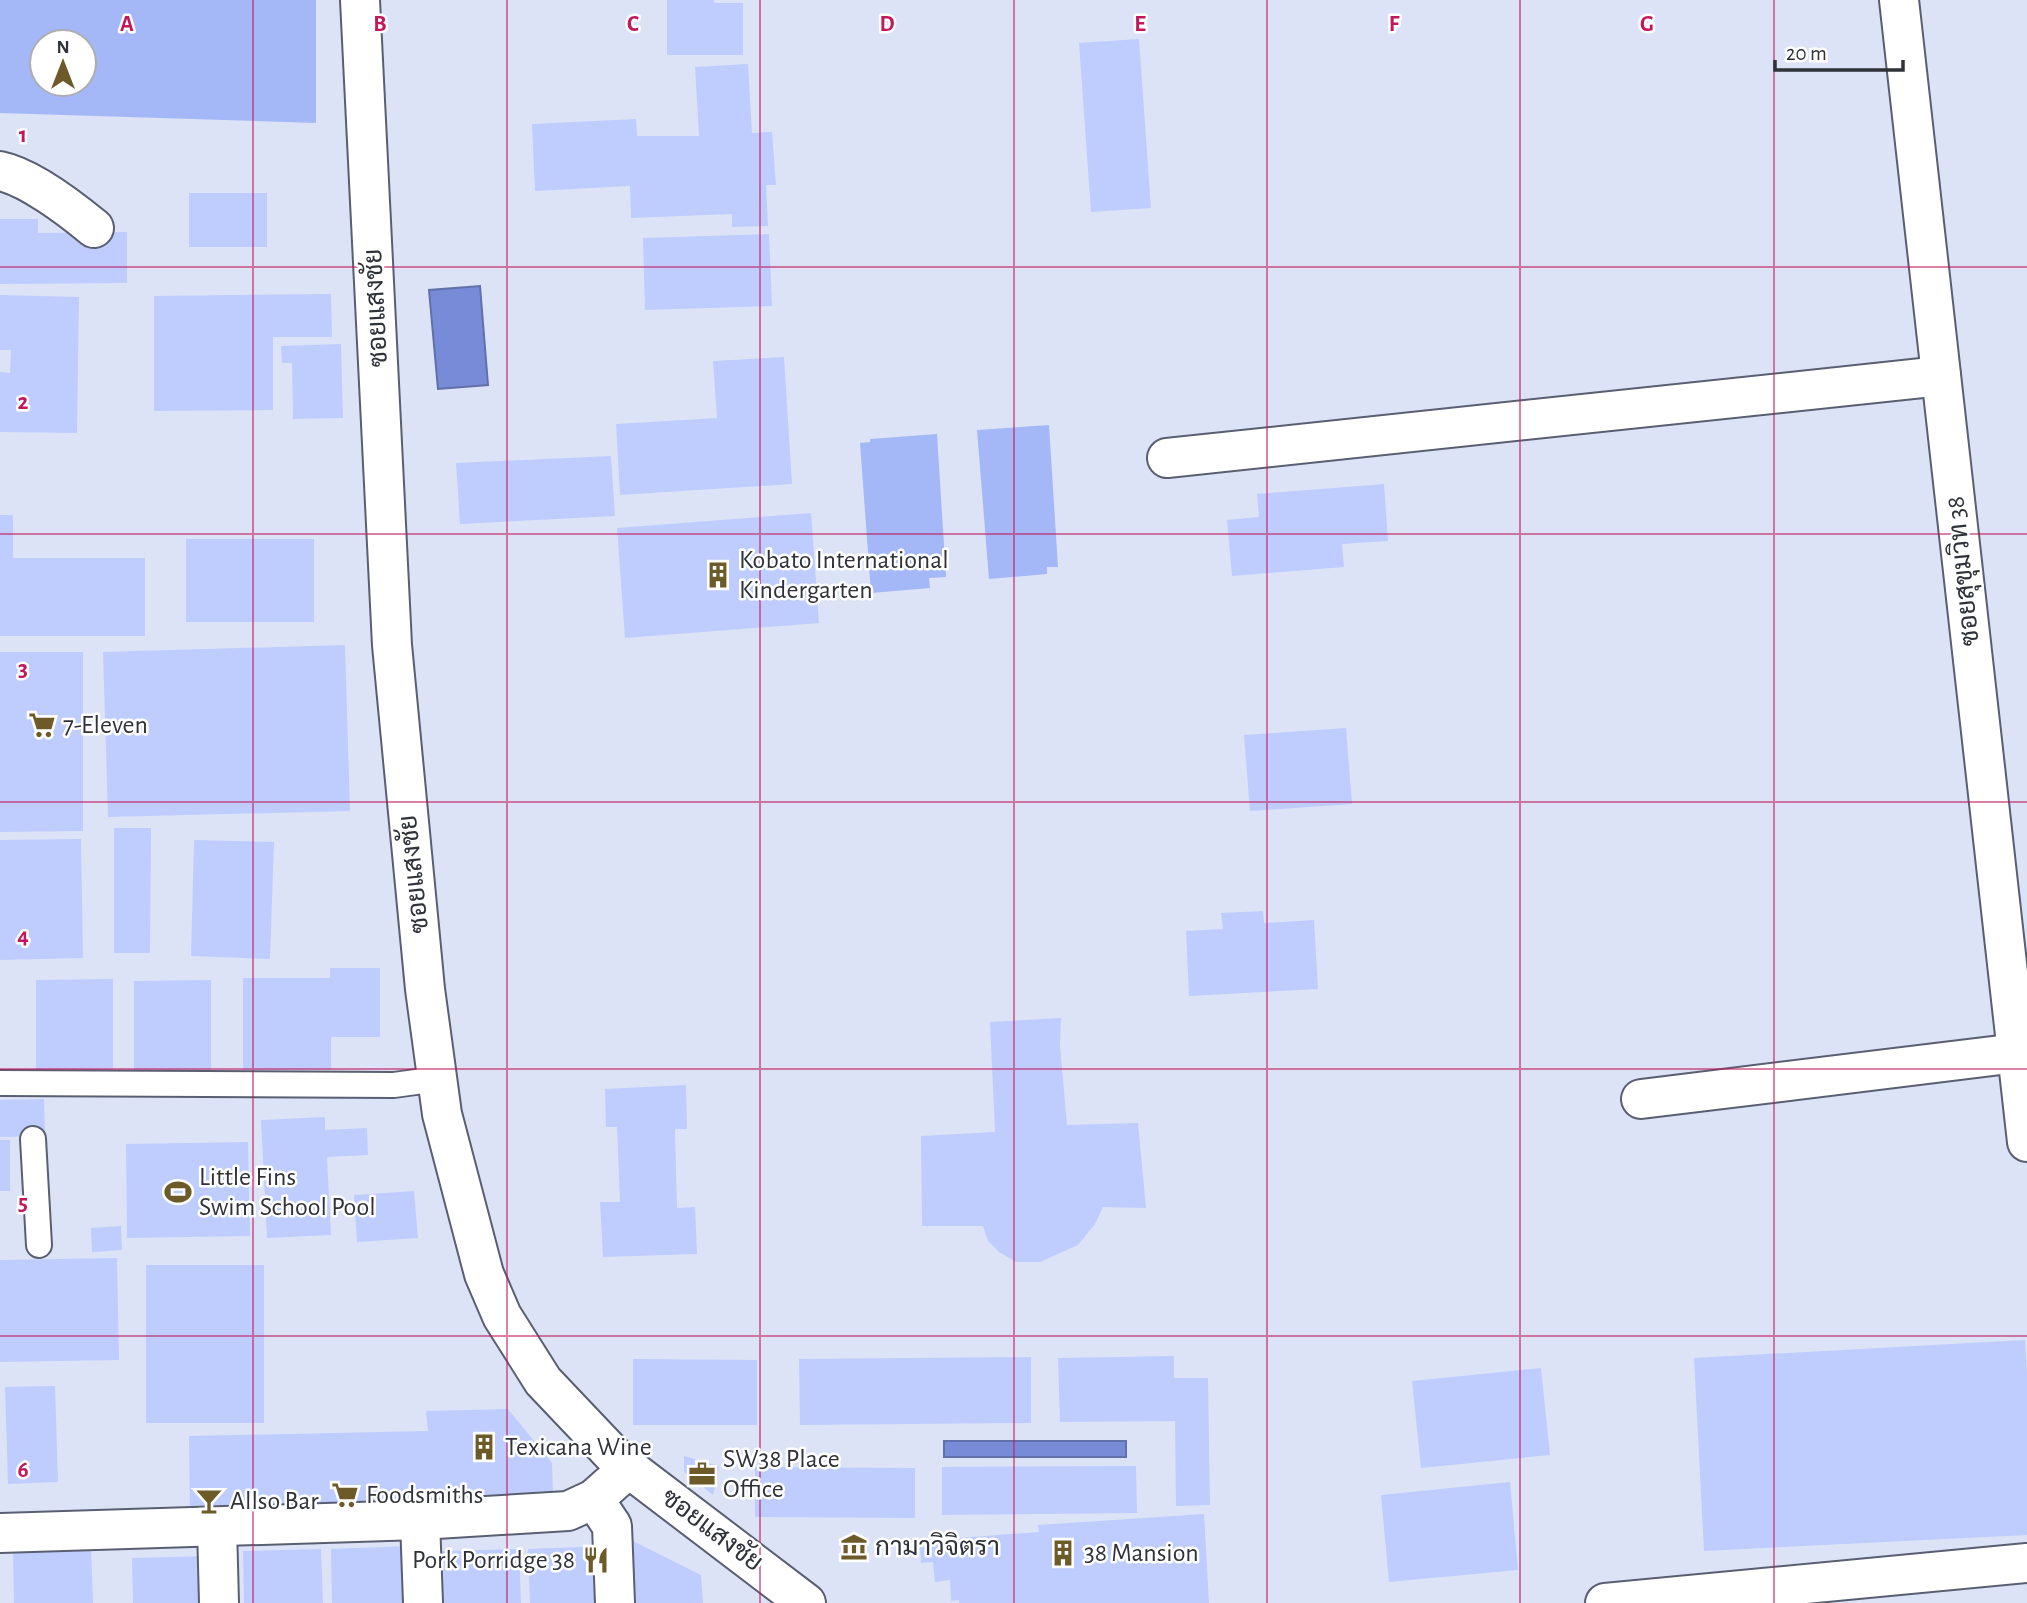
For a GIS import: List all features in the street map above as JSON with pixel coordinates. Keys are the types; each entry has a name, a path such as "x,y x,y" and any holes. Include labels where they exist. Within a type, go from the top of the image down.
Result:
{"street":[{"name":"ซอยแสงชัย","path":"360,0 392,645 425,989 442,1114 484,1274 502,1316 543,1381 618,1460 806,1603"},
{"name":"ซอยสุขุมวิท 38","path":"1899,0 2027,1142"},
{"path":"0,171 13,173 81,216 94,228"},
{"path":"1167,458 1941,376"},
{"path":"1641,1099 2017,1053"},
{"path":"0,1534 420,1520 568,1511 594,1499 629,1468"},
{"path":"594,1499 612,1526 615,1603"},
{"path":"420,1520 423,1603"},
{"path":"217,1527 219,1603"},
{"path":"1605,1603 2027,1563"}],"lane":[{"path":"0,1083 394,1085 438,1079"},
{"path":"33,1139 39,1245"}],"shaded area":[{"path":"0,0 316,0 316,123 0,113"},
{"path":"480,286 488,385 438,389 429,290"},
{"path":"1049,425 1058,567 1047,567 1047,574 989,579 977,430"},
{"path":"937,434 946,577 929,578 930,588 871,593 860,443 870,442 870,439"},
{"path":"944,1441 1126,1441 1126,1457 944,1457"}],"building":[{"path":"667,0 743,3 743,55 667,55"},
{"path":"1139,39 1151,208 1091,212 1079,43"},
{"path":"748,64 752,133 772,132 776,185 766,185 768,226 732,227 732,214 631,218 630,186 535,191 532,124 636,119 637,136 699,136 695,67"},
{"path":"189,193 267,193 267,247 189,247"},
{"path":"0,219 38,219 38,233 127,232 127,283 0,284"},
{"path":"769,234 772,306 645,310 643,238"},
{"path":"331,294 332,337 273,337 273,410 154,411 154,296"},
{"path":"0,295 79,297 77,433 0,432 0,372 10,373 11,350 0,350"},
{"path":"341,344 343,418 293,419 292,363 282,363 281,346"},
{"path":"784,357 792,484 620,495 616,424 717,418 713,361"},
{"path":"611,456 615,516 460,524 456,463"},
{"path":"1384,484 1388,541 1342,544 1344,567 1232,576 1227,520 1259,517 1257,494"},
{"name":"Kobato International Kindergarten","path":"811,513 819,623 625,638 617,528"},
{"path":"0,515 13,515 13,558 145,558 145,636 0,636"},
{"path":"186,539 314,539 314,622 186,622"},
{"path":"345,645 350,811 108,817 103,652"},
{"name":"7-Eleven","path":"0,652 83,652 83,831 0,832"},
{"path":"1346,728 1352,804 1250,811 1244,735"},
{"path":"114,828 151,828 150,953 114,953"},
{"path":"81,839 83,958 0,960 0,840"},
{"path":"194,840 274,842 270,959 191,956"},
{"path":"1263,911 1264,923 1314,920 1318,989 1189,996 1186,931 1223,929 1221,913"},
{"path":"330,968 380,968 380,1037 331,1037 331,1070 243,1070 243,978 330,978"},
{"path":"113,979 113,1072 36,1073 36,980"},
{"path":"211,980 211,1074 134,1074 134,981"},
{"path":"1061,1018 1060,1046 1067,1125 1138,1123 1146,1208 1103,1207 1095,1224 1078,1245 1040,1262 1016,1262 999,1252 988,1241 983,1226 922,1226 921,1136 995,1132 990,1022"},
{"path":"686,1085 687,1129 675,1129 677,1208 695,1207 697,1254 603,1257 600,1202 620,1202 617,1127 606,1127 605,1089"},
{"path":"44,1099 45,1136 0,1137 0,1100"},
{"path":"325,1117 325,1130 367,1128 368,1155 327,1157 331,1235 267,1238 261,1120"},
{"path":"0,1140 10,1140 10,1191 0,1191"},
{"path":"248,1142 250,1236 127,1238 126,1144"},
{"path":"414,1191 418,1238 357,1242 354,1195"},
{"path":"121,1226 122,1250 92,1252 91,1228"},
{"path":"117,1258 119,1360 0,1362 0,1260"},
{"path":"146,1265 264,1265 264,1423 146,1423"},
{"path":"2025,1340 2027,1535 1704,1551 1694,1358"},
{"path":"1174,1356 1174,1378 1208,1378 1210,1505 1176,1506 1175,1421 1060,1422 1058,1358"},
{"path":"1031,1357 1031,1423 800,1425 799,1359"},
{"path":"633,1359 757,1360 757,1425 633,1425"},
{"path":"1541,1368 1550,1455 1421,1468 1412,1381"},
{"path":"55,1386 58,1482 8,1484 5,1387"},
{"path":"508,1409 552,1463 553,1493 256,1506 255,1516 190,1518 189,1436 428,1431 426,1411"},
{"name":"SW38 Place Office","path":"684,1456 719,1466 713,1495 684,1472"},
{"path":"1136,1466 1137,1513 942,1515 942,1467"},
{"path":"755,1467 915,1468 915,1518 755,1517"},
{"path":"1510,1482 1518,1570 1389,1582 1381,1495"},
{"name":"38 Mansion","path":"1204,1514 1209,1603 959,1603 959,1600 951,1601 950,1580 935,1582 933,1562 921,1563 920,1545 958,1543 958,1538 1039,1532 1038,1525"},
{"path":"629,1539 701,1575 703,1603 633,1603"},
{"path":"409,1546 410,1603 332,1603 331,1549"},
{"path":"607,1546 608,1603 530,1603 528,1549"},
{"path":"91,1548 93,1603 14,1603 13,1550"},
{"path":"321,1549 323,1603 244,1603 243,1551"},
{"path":"519,1549 521,1603 443,1603 442,1551"},
{"path":"210,1556 211,1603 133,1603 132,1558"}],"place":[{"name":"Kobato International Kindergarten","path":"718,575"},
{"name":"7-Eleven","path":"42,725"},
{"name":"Little Fins Swim School Pool","path":"178,1192"},
{"name":"Texicana Wine","path":"484,1447"},
{"name":"SW38 Place Office","path":"702,1474"},
{"name":"Foodsmiths","path":"345,1495"},
{"name":"Allso Bar","path":"209,1501"},
{"name":"กามาวิจิตรา","path":"854,1547"},
{"name":"38 Mansion","path":"1063,1553"},
{"name":"Pork Porridge 38","path":"596,1560"}]}
